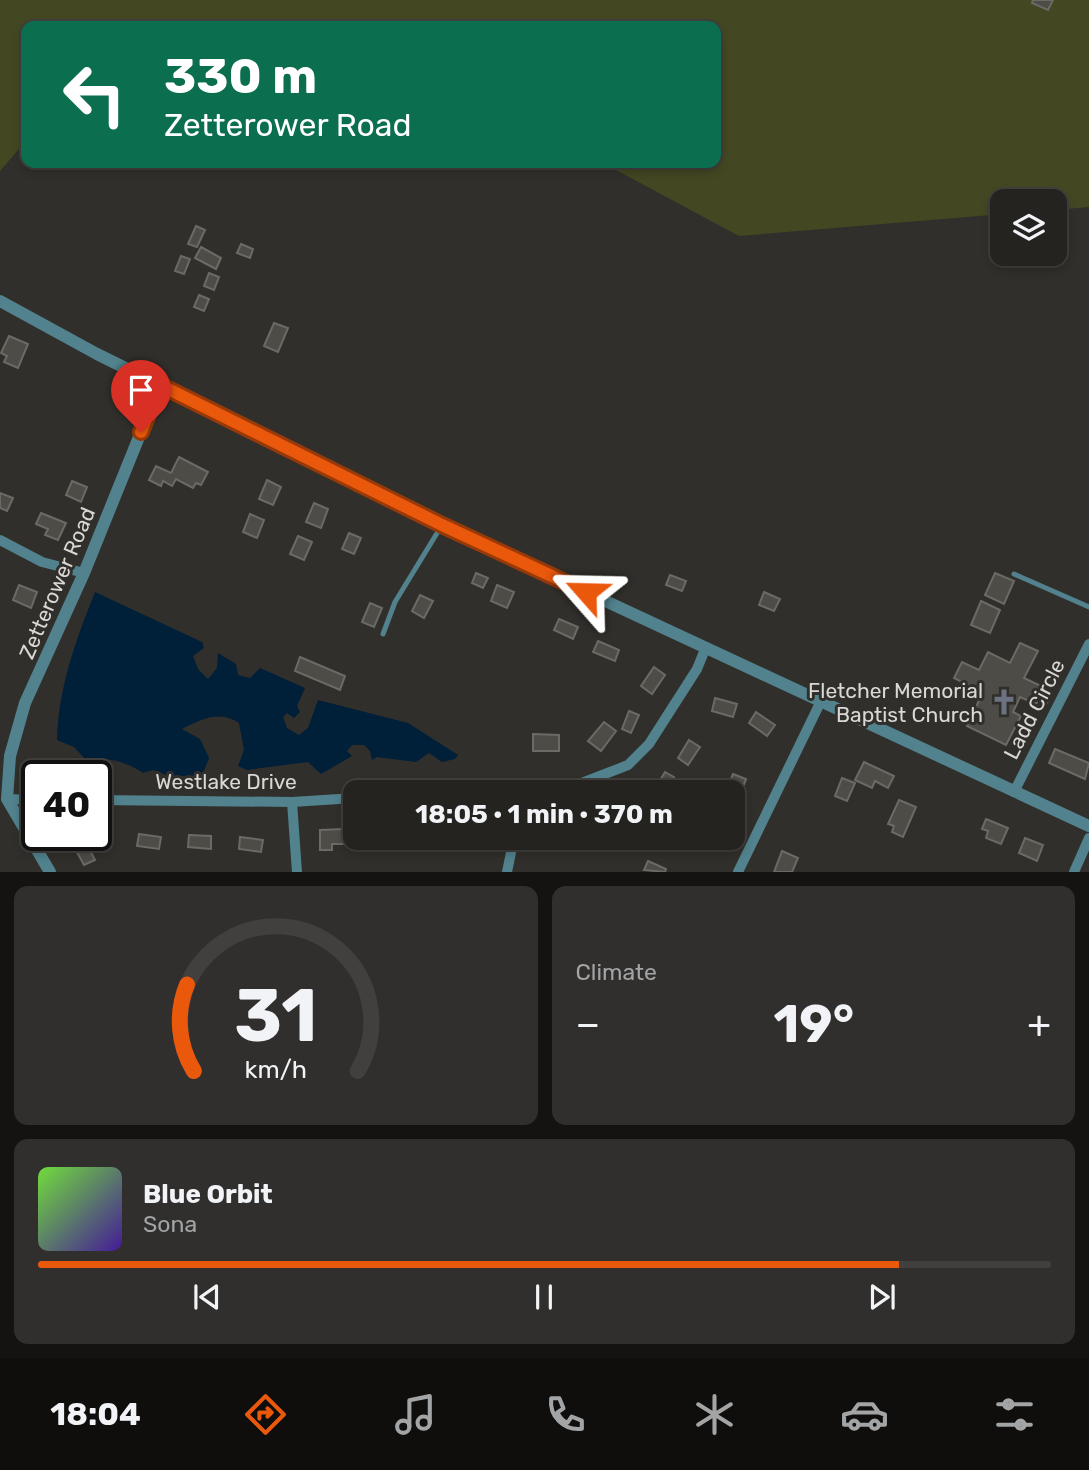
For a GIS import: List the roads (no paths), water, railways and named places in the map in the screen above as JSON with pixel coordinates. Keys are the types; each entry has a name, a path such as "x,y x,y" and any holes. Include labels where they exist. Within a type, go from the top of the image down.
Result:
{"street":[{"path":"0,301 160,385 442,525 1089,826"},
{"name":"Zetterower Road","path":"7,799 10,757 25,703 84,573 160,385"},
{"path":"0,540 42,562 84,573"},
{"name":"Ladd Circle","path":"1014,792 1089,644"},
{"path":"589,780 628,765 649,744 697,669 706,648"},
{"path":"738,872 821,701"},
{"path":"7,799 21,799"},
{"path":"7,799 50,872"},
{"name":"Westlake Drive","path":"112,800 292,802 343,799"},
{"path":"292,802 297,872"},
{"path":"1073,872 1089,838"},
{"path":"507,872 512,850"}],"lane":[{"path":"383,634 395,602 442,525"},
{"path":"1014,574 1089,607"}],"water":[{"path":"95,592 202,642 204,648 193,656 198,669 208,679 217,668 218,653 236,664 238,675 250,678 260,668 305,688 297,706 300,712 294,718 287,713 283,717 287,728 299,735 308,728 318,700 408,723 458,755 455,759 442,762 429,753 416,762 377,757 372,760 370,751 364,745 352,745 347,751 352,756 321,774 308,762 247,770 238,766 244,750 239,723 224,717 210,717 182,729 200,739 209,758 202,776 169,776 153,770 143,773 112,760 85,759 74,747 57,740 64,683"}],"place":[{"name":"Fletcher Memorial Baptist Church","path":"1004,702"}]}
